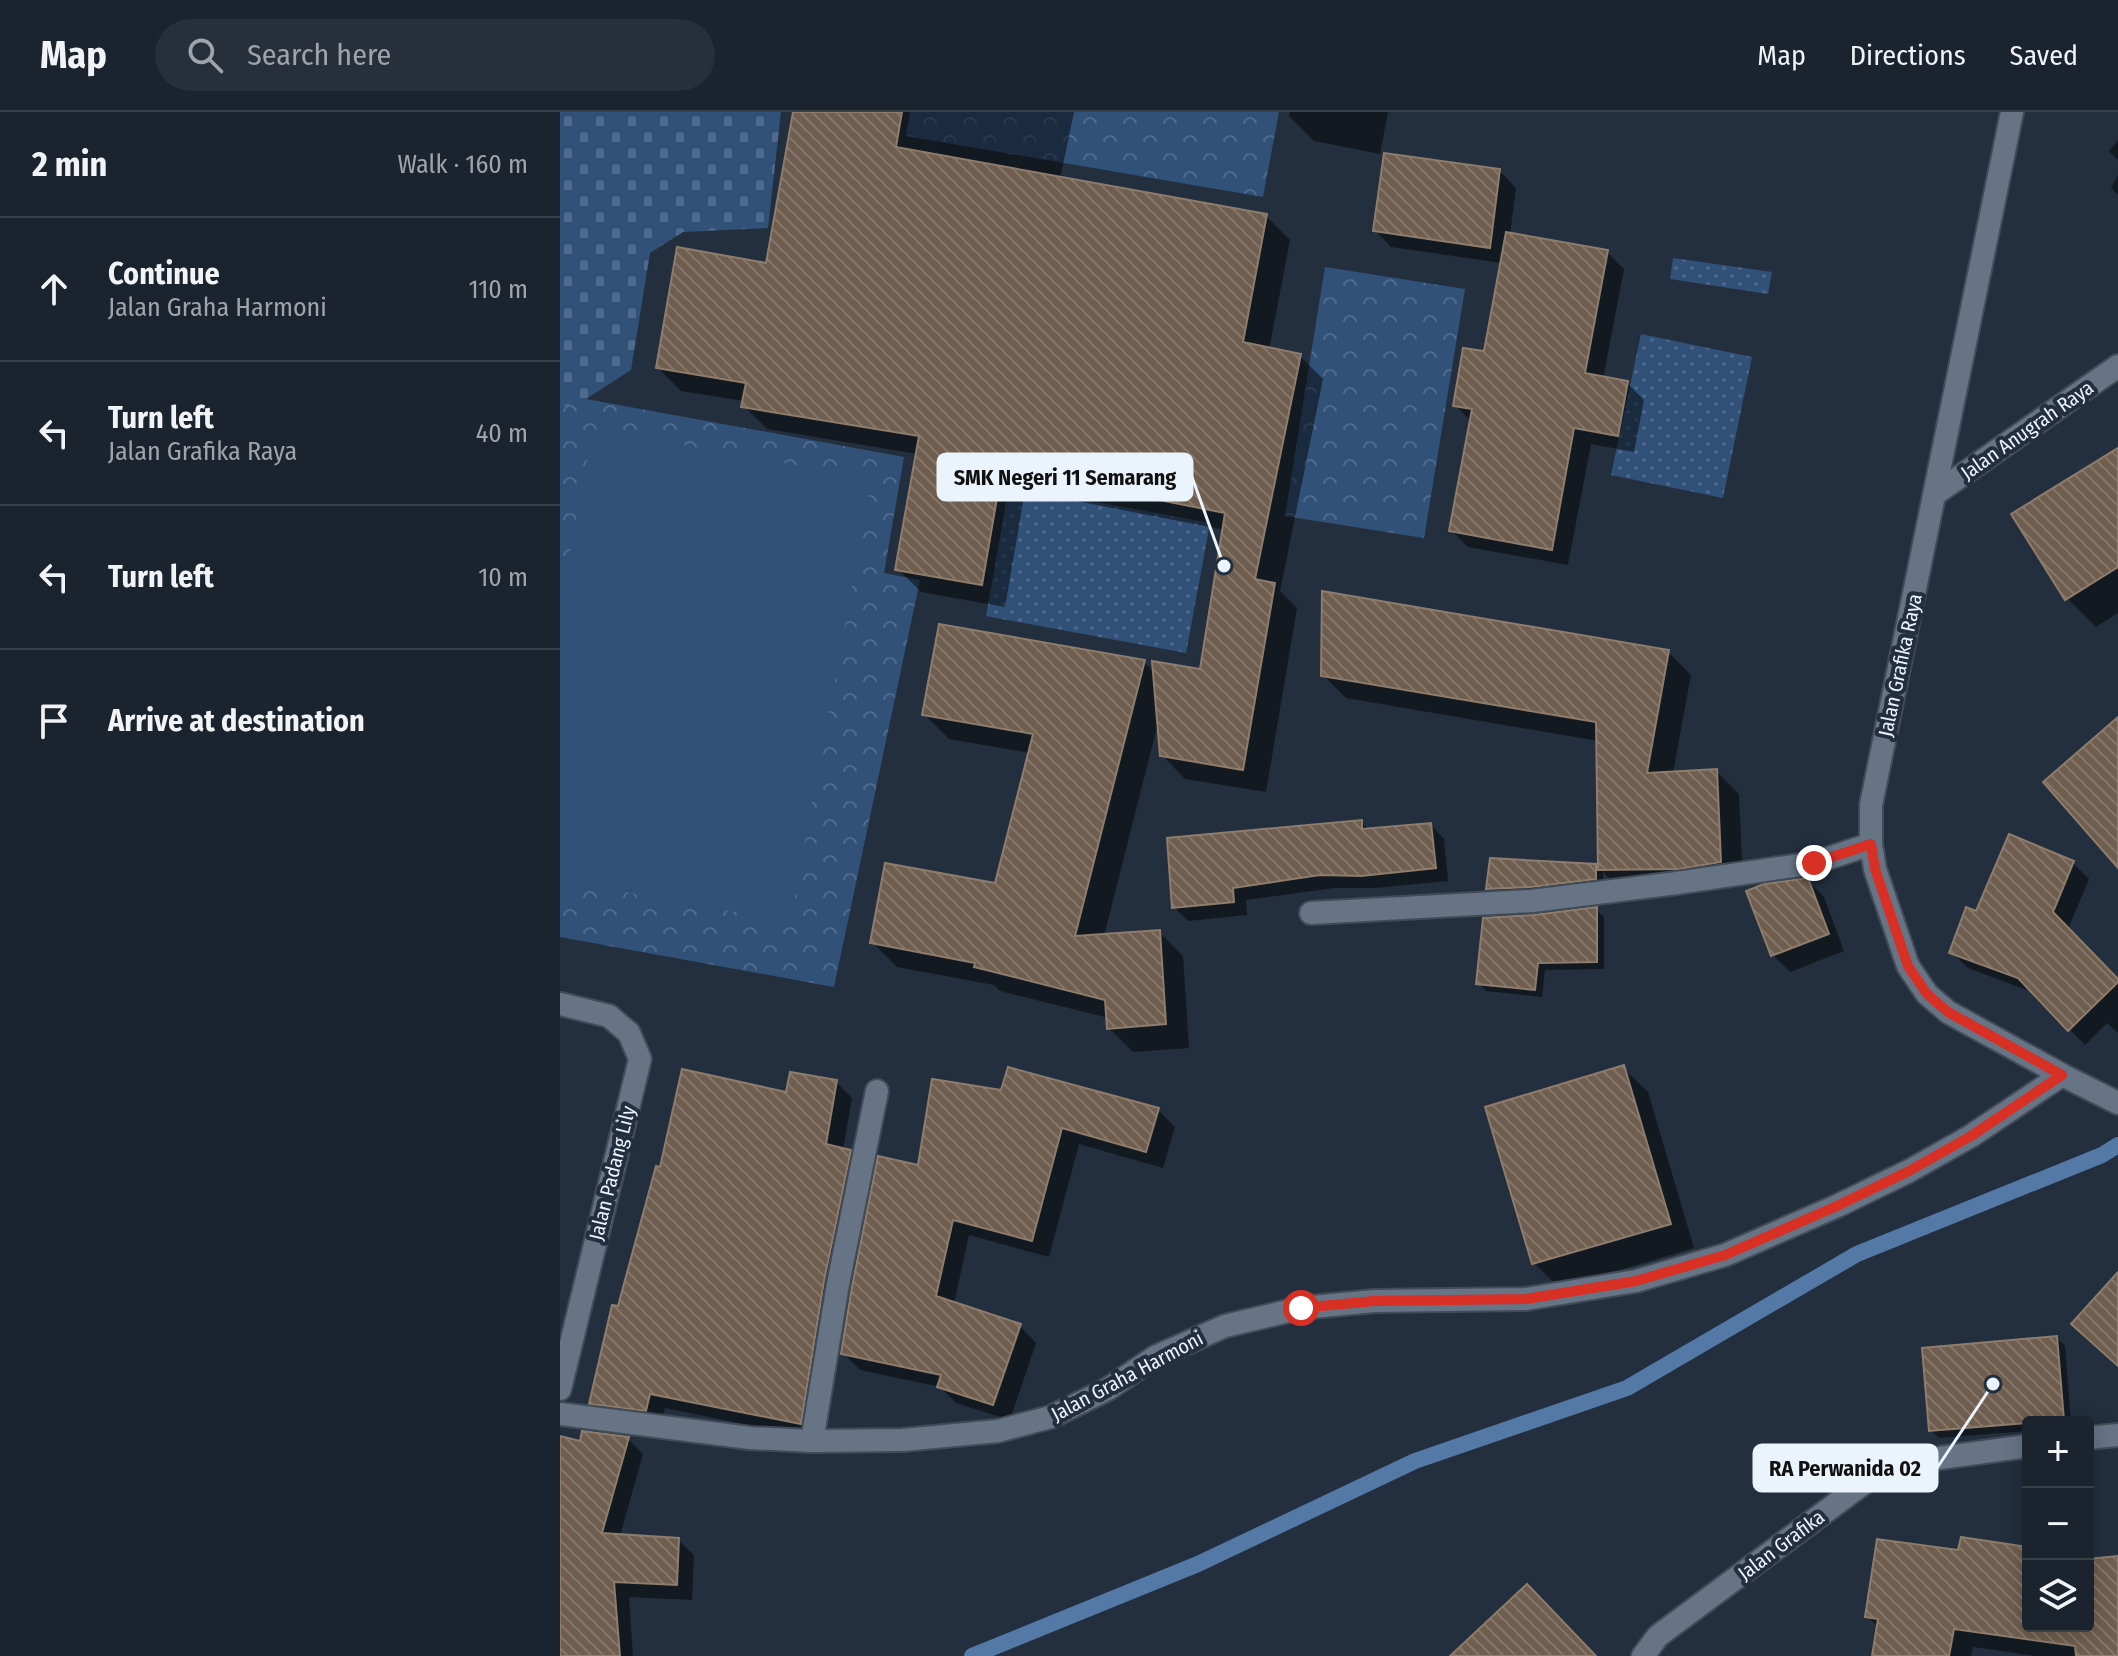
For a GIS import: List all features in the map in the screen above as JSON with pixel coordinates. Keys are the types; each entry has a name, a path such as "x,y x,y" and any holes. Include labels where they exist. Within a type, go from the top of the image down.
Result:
{"street":[{"name":"Jalan Grafika Raya","path":"2012,112 1871,805 1871,844 1875,869 1908,966 1927,994 1948,1012 2118,1103"},
{"name":"Jalan Anugrah Raya","path":"1935,494 2118,366"},
{"path":"1311,913 1532,901 1814,863 1871,844"},
{"name":"Jalan Padang Lily","path":"560,1004 609,1016 629,1033 640,1059 560,1389"},
{"name":"Jalan Graha Harmoni","path":"560,1414 750,1438 812,1441 903,1440 998,1431 1051,1417 1108,1389 1155,1357 1225,1326 1301,1308 1374,1301 1526,1299 1636,1281 1725,1255 1895,1178 1971,1136 2062,1075"},
{"path":"812,1441 838,1284 877,1091"},
{"path":"2094,1437 2118,1435"},
{"name":"Jalan Grafika","path":"1643,1656 1658,1636 1872,1477 1903,1463 2022,1447"}],"green space":[{"path":"560,112 781,112 768,228 683,232 650,253 631,370 586,399 560,409"},
{"path":"910,112 1279,112 1263,197 906,136"},
{"path":"1673,258 1772,272 1768,294 1670,279"},
{"path":"1325,267 1465,289 1424,538 1285,516"},
{"path":"1641,334 1752,357 1723,498 1611,475"},
{"path":"586,399 904,457 884,573 920,580 834,987 560,937 560,409"},
{"path":"593,429 872,479 790,922 560,880 560,607"},
{"path":"1009,486 1210,523 1186,653 986,616"}],"building":[{"path":"793,112 902,112 896,147 1267,214 1243,342 1301,354 1255,579 1275,583 1243,770 1160,756 1152,661 1200,669 1225,513 1002,469 982,585 895,570 919,436 741,407 746,383 656,368 677,247 766,263"},
{"path":"1384,153 1500,169 1490,248 1373,231"},
{"path":"1506,232 1608,250 1585,373 1628,381 1618,436 1574,428 1552,550 1449,531 1472,409 1453,406 1463,348 1484,351"},
{"path":"2118,448 2118,567 2065,600 2011,514"},
{"path":"1322,591 1669,650 1647,773 1717,769 1721,862 1679,869 1598,870 1596,722 1321,676"},
{"path":"939,624 1145,660 1075,936 1160,930 1166,1024 1107,1029 1105,1000 974,967 975,963 870,943 885,863 995,883 1033,734 922,715"},
{"path":"2118,717 2118,868 2043,782"},
{"path":"1362,820 1362,829 1431,823 1436,868 1361,876 1320,875 1233,888 1234,902 1172,908 1167,838"},
{"path":"2009,834 2074,861 2053,912 2118,979 2068,1031 2018,978 1949,953 1966,907 1976,911"},
{"path":"1490,858 1596,864 1596,879 1486,889"},
{"path":"1808,878 1829,934 1771,956 1746,891 1764,884"},
{"path":"1597,907 1597,962 1538,963 1535,990 1476,984 1483,918"},
{"path":"1624,1065 1671,1224 1532,1264 1485,1107"},
{"path":"1008,1067 1159,1108 1146,1152 1062,1128 1032,1241 953,1220 936,1296 1021,1324 993,1405 937,1387 941,1375 841,1354 878,1156 918,1165 932,1079 1001,1090"},
{"path":"682,1069 786,1092 790,1072 837,1080 826,1144 851,1150 824,1281 801,1424 650,1394 646,1411 589,1404 612,1305 618,1306 656,1166 660,1167"},
{"path":"2118,1272 2118,1366 2071,1324"},
{"path":"2057,1336 2064,1416 2022,1416 2022,1423 1929,1431 1922,1348"},
{"path":"582,1431 629,1437 602,1533 679,1538 677,1585 614,1582 620,1656 560,1656 560,1436 580,1441"},
{"path":"1961,1537 2022,1546 2022,1632 2094,1632 2094,1558 2118,1556 2118,1656 2076,1656 2075,1646 1954,1629 1949,1656 1872,1656 1878,1619 1865,1617 1877,1539 1958,1550"},
{"path":"1527,1584 1596,1656 1450,1656"}],"waterway":[{"path":"972,1656 1198,1564 1415,1461 1627,1388 1857,1254 2102,1155 2118,1145"}],"place":[{"name":"SMK Negeri 11 Semarang","path":"1224,566"},
{"name":"RA Perwanida 02","path":"1993,1384"}],"route":[{"path":"1301,1308 1374,1301 1526,1299 1636,1281 1725,1255 1909,1171 1971,1136 2062,1075 1948,1012 1927,994 1908,966 1875,869 1871,844 1814,863"}]}
